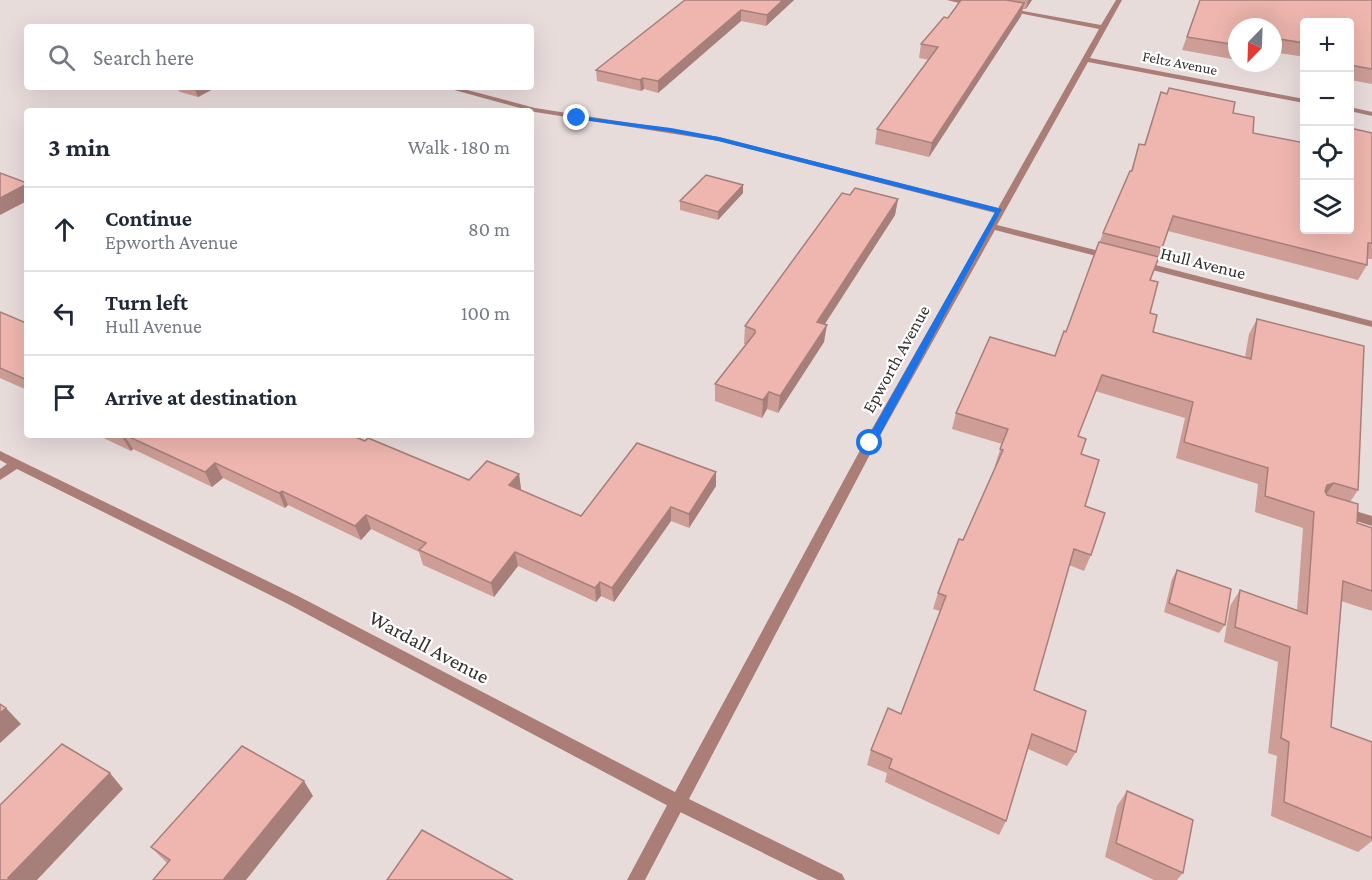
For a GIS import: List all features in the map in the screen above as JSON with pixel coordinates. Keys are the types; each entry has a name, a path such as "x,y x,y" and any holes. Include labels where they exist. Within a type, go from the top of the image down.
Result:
{"street":[{"path":"950,0 983,6"},
{"name":"Epworth Avenue","path":"636,880 870,443 1119,0"},
{"path":"994,8 1104,28"},
{"name":"Feltz Avenue","path":"1085,59 1300,100"},
{"path":"458,90 527,108"},
{"path":"534,110 719,139 999,211"},
{"path":"1354,110 1372,114"},
{"path":"991,226 1118,258"},
{"name":"Hull Avenue","path":"1129,261 1372,324"},
{"name":"Wardall Avenue","path":"0,455 293,600 678,802 836,880"},
{"path":"0,475 16,463"},
{"path":"1332,509 1372,521"}],"building":[{"path":"685,0 783,0 767,15 741,10 658,81 643,78 640,80 596,70"},
{"path":"961,0 1006,0 1024,3 932,143 877,129 938,47 921,44 944,17 948,18"},
{"path":"1200,0 1372,0 1372,69 1354,66 1354,18 1300,18 1300,42 1282,39 1282,18 1228,18 1228,44 1187,37"},
{"path":"1169,88 1235,102 1233,113 1254,117 1253,133 1300,142 1300,234 1354,234 1354,129 1372,133 1372,243 1368,243 1367,265 1173,216 1162,248 1103,233 1130,171 1132,171 1139,144 1145,145 1161,92 1167,94"},
{"path":"0,173 24,182 24,186 0,198"},
{"path":"706,175 743,185 718,212 680,201"},
{"path":"855,188 898,199 817,322 827,325 780,396 769,392 763,400 715,384 755,333 755,330 745,326 842,193 850,195"},
{"path":"1099,242 1159,257 1150,280 1158,282 1150,313 1157,315 1153,332 1251,359 1257,319 1364,346 1358,490 1334,483 1327,485 1325,491 1327,495 1358,504 1357,523 1372,528 1372,591 1343,581 1331,727 1372,742 1372,838 1284,802 1289,742 1281,738 1290,647 1235,627 1240,590 1307,614 1314,512 1265,496 1268,468 1184,442 1193,402 1102,375 1078,436 1086,439 1081,454 1099,460 1085,506 1105,513 1091,555 1074,549 1034,690 1086,711 1076,752 1032,734 1006,821 889,768 892,759 871,750 888,708 901,714 946,596 938,593 959,539 963,540 1003,450 1000,449 1008,429 956,413 990,337 1055,356"},
{"path":"0,312 24,322 24,379 0,368"},
{"path":"131,438 358,438 365,441 368,438 469,480 487,461 519,474 509,485 581,516 637,443 716,472 689,514 671,507 612,588 600,582 595,588 515,552 491,583 419,550 426,543 366,515 355,526 282,491 279,493 215,463 205,472"},
{"path":"1177,570 1231,589 1225,625 1169,603"},
{"path":"0,704 6,708 0,713"},
{"path":"62,744 110,773 8,878 11,880 0,880 0,805"},
{"path":"242,746 304,781 223,880 153,880 170,860 151,847"},
{"path":"1127,791 1193,820 1183,873 1116,843"},
{"path":"422,830 513,880 387,880"}],"route":[{"path":"577,118 671,130 719,139 999,211 870,443"}]}
